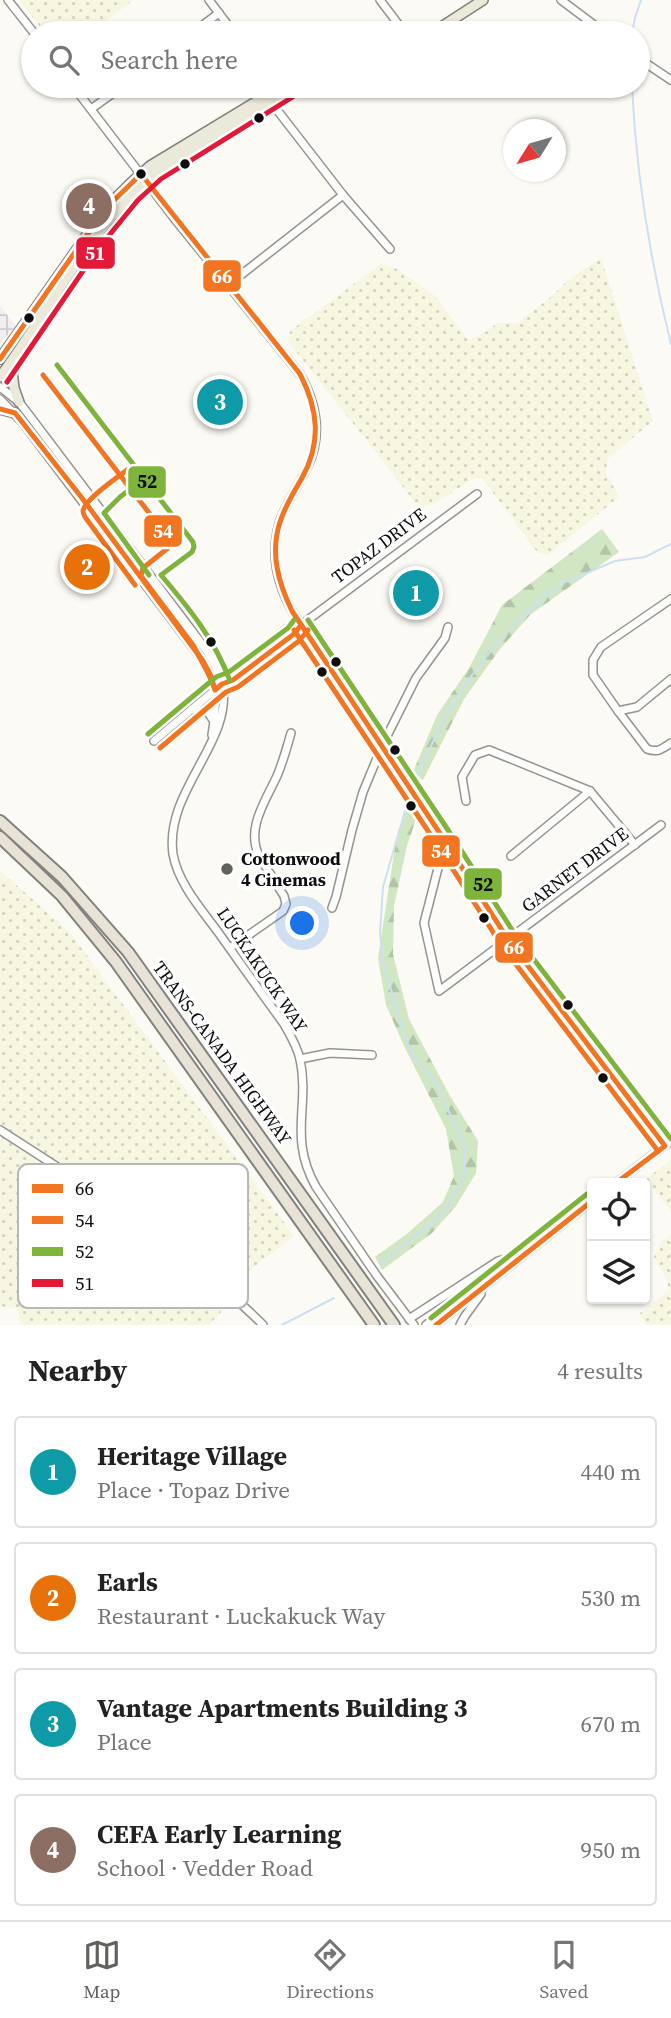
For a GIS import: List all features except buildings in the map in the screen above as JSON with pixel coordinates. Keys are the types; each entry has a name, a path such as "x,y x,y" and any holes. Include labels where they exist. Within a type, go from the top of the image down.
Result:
{"highway":[{"path":"0,812 60,869 106,926"},
{"name":"TRANS-CANADA HIGHWAY","path":"0,821 62,877 151,982 394,1325"},
{"name":"TRANS-CANADA HIGHWAY","path":"0,837 62,895 80,916 152,1011 374,1325"},
{"path":"0,846 80,916"}],"main road":[{"path":"451,21 483,0"},
{"path":"460,21 491,0"},
{"path":"0,377 56,293 150,166 268,98"},
{"path":"0,359 106,208 144,177"},
{"path":"11,362 14,388 19,402"},
{"path":"0,409 15,413"}],"street":[{"path":"8,0 25,21"},
{"path":"209,0 225,21"},
{"path":"380,0 396,21"},
{"path":"561,0 589,21"},
{"path":"208,21 219,13"},
{"path":"650,66 671,80"},
{"path":"82,98 300,374 314,403 316,437 309,464 279,522 275,551 281,591 509,940 668,1144 623,1178"},
{"path":"91,109 106,98"},
{"path":"268,98 343,195 390,249"},
{"path":"228,285 343,195"},
{"name":"LUCKAKUCK WAY","path":"0,387 19,402 200,640 218,671 222,684 222,716 177,812 172,833 173,855 184,883 284,1024 295,1044 302,1079 302,1155 316,1187 412,1322"},
{"name":"LUCKAKUCK WAY","path":"0,399 15,413 203,661 215,690 216,707 211,739"},
{"name":"TOPAZ DRIVE","path":"154,741 222,684 238,676 294,634 301,625 477,494"},
{"path":"671,599 601,647 593,660 593,675 647,749 654,752 671,743"},
{"path":"332,908 363,792 382,746 416,678 445,638 448,627"},
{"path":"618,710 637,707 671,679"},
{"path":"192,709 207,711 214,722"},
{"path":"230,948 283,911 286,904 284,896 263,865 256,849 254,833 291,733"},
{"path":"467,801 462,777 475,755 489,750 590,792 635,845"},
{"path":"511,856 590,792"},
{"name":"GARNET DRIVE","path":"445,841 424,923 439,991 661,825"},
{"path":"300,1059 330,1053 372,1055"},
{"path":"0,1130 53,1164"},
{"path":"430,1324 487,1286 587,1205"},
{"path":"412,1322 498,1261 524,1254"},
{"path":"430,1324 497,1270 506,1268"},
{"path":"460,1325 487,1286"},
{"path":"243,1308 262,1325"}],"shaded area":[{"path":"0,306 16,326 0,343"}],"green space":[{"path":"19,0 133,0 106,21 36,21"},
{"path":"601,258 653,421 607,459 606,473 619,497 548,555 538,553 482,478 474,478 432,505 418,506 288,341 290,331 381,264 397,269 435,296 469,340 498,323 517,323 567,281"},
{"path":"602,529 619,552 531,614 500,649 464,699 423,780 413,772 437,715 469,668 502,605"},
{"path":"408,804 417,816 407,846 394,906 393,954 409,1019 450,1096 478,1141 476,1173 456,1206 432,1233 382,1270 375,1257 443,1202 454,1176 446,1129 386,1005 378,958 395,847"},
{"path":"0,871 68,930 241,1164 18,1164 18,1308 223,1308 209,1325 21,1325 17,1309 0,1306"},
{"path":"671,1160 671,1212 650,1184 650,1178 647,1178"},
{"path":"248,1174 294,1236 248,1271"},
{"path":"671,1235 671,1325 647,1325 639,1314 669,1291 667,1280 654,1257 660,1243"}],"waterway":[{"path":"634,21 641,0"},
{"path":"633,98 645,216 671,344"},
{"path":"415,779 446,715 466,683 501,638 541,599 563,583 615,561 645,557 671,544"},
{"path":"381,1263 437,1219 449,1206 465,1172 464,1144 434,1080 413,1055 383,962 380,933 383,887 407,804"},
{"path":"282,1325 334,1298"}],"transit line":[{"name":"51","path":"7,382 98,249 138,200 161,179 291,98"},
{"name":"66","path":"0,359 106,208 141,174 300,374 311,400 315,439 308,465 282,516 277,534 277,567 283,589 292,611 509,941 665,1146 623,1178"},
{"name":"52","path":"57,365 193,542 192,552 161,575 209,638 230,681"},
{"name":"54","path":"43,375 173,544 143,568 141,576 193,645 214,687"},
{"name":"66","path":"0,409 15,413 82,498 203,661 215,690 233,680 294,634 301,625"},
{"name":"54","path":"127,470 95,495 83,512 135,585"},
{"name":"52","path":"137,484 104,513 149,575"},
{"name":"52","path":"148,734 216,677 229,672 288,628 294,620"},
{"name":"52","path":"308,620 516,936 671,1139"},
{"name":"54","path":"294,630 502,946 658,1151"},
{"name":"54","path":"160,748 226,692 238,687 299,641 308,630"},
{"name":"52","path":"431,1318 587,1194"},
{"name":"66","path":"436,1325 587,1205"}],"place":[{"name":"CEFA Early Learning","path":"89,206"},
{"name":"Vantage Apartments Building 3","path":"220,402"},
{"name":"Earls","path":"87,567"},
{"name":"Heritage Village","path":"416,593"},
{"name":"Cottonwood 4 Cinemas","path":"227,869"}]}
